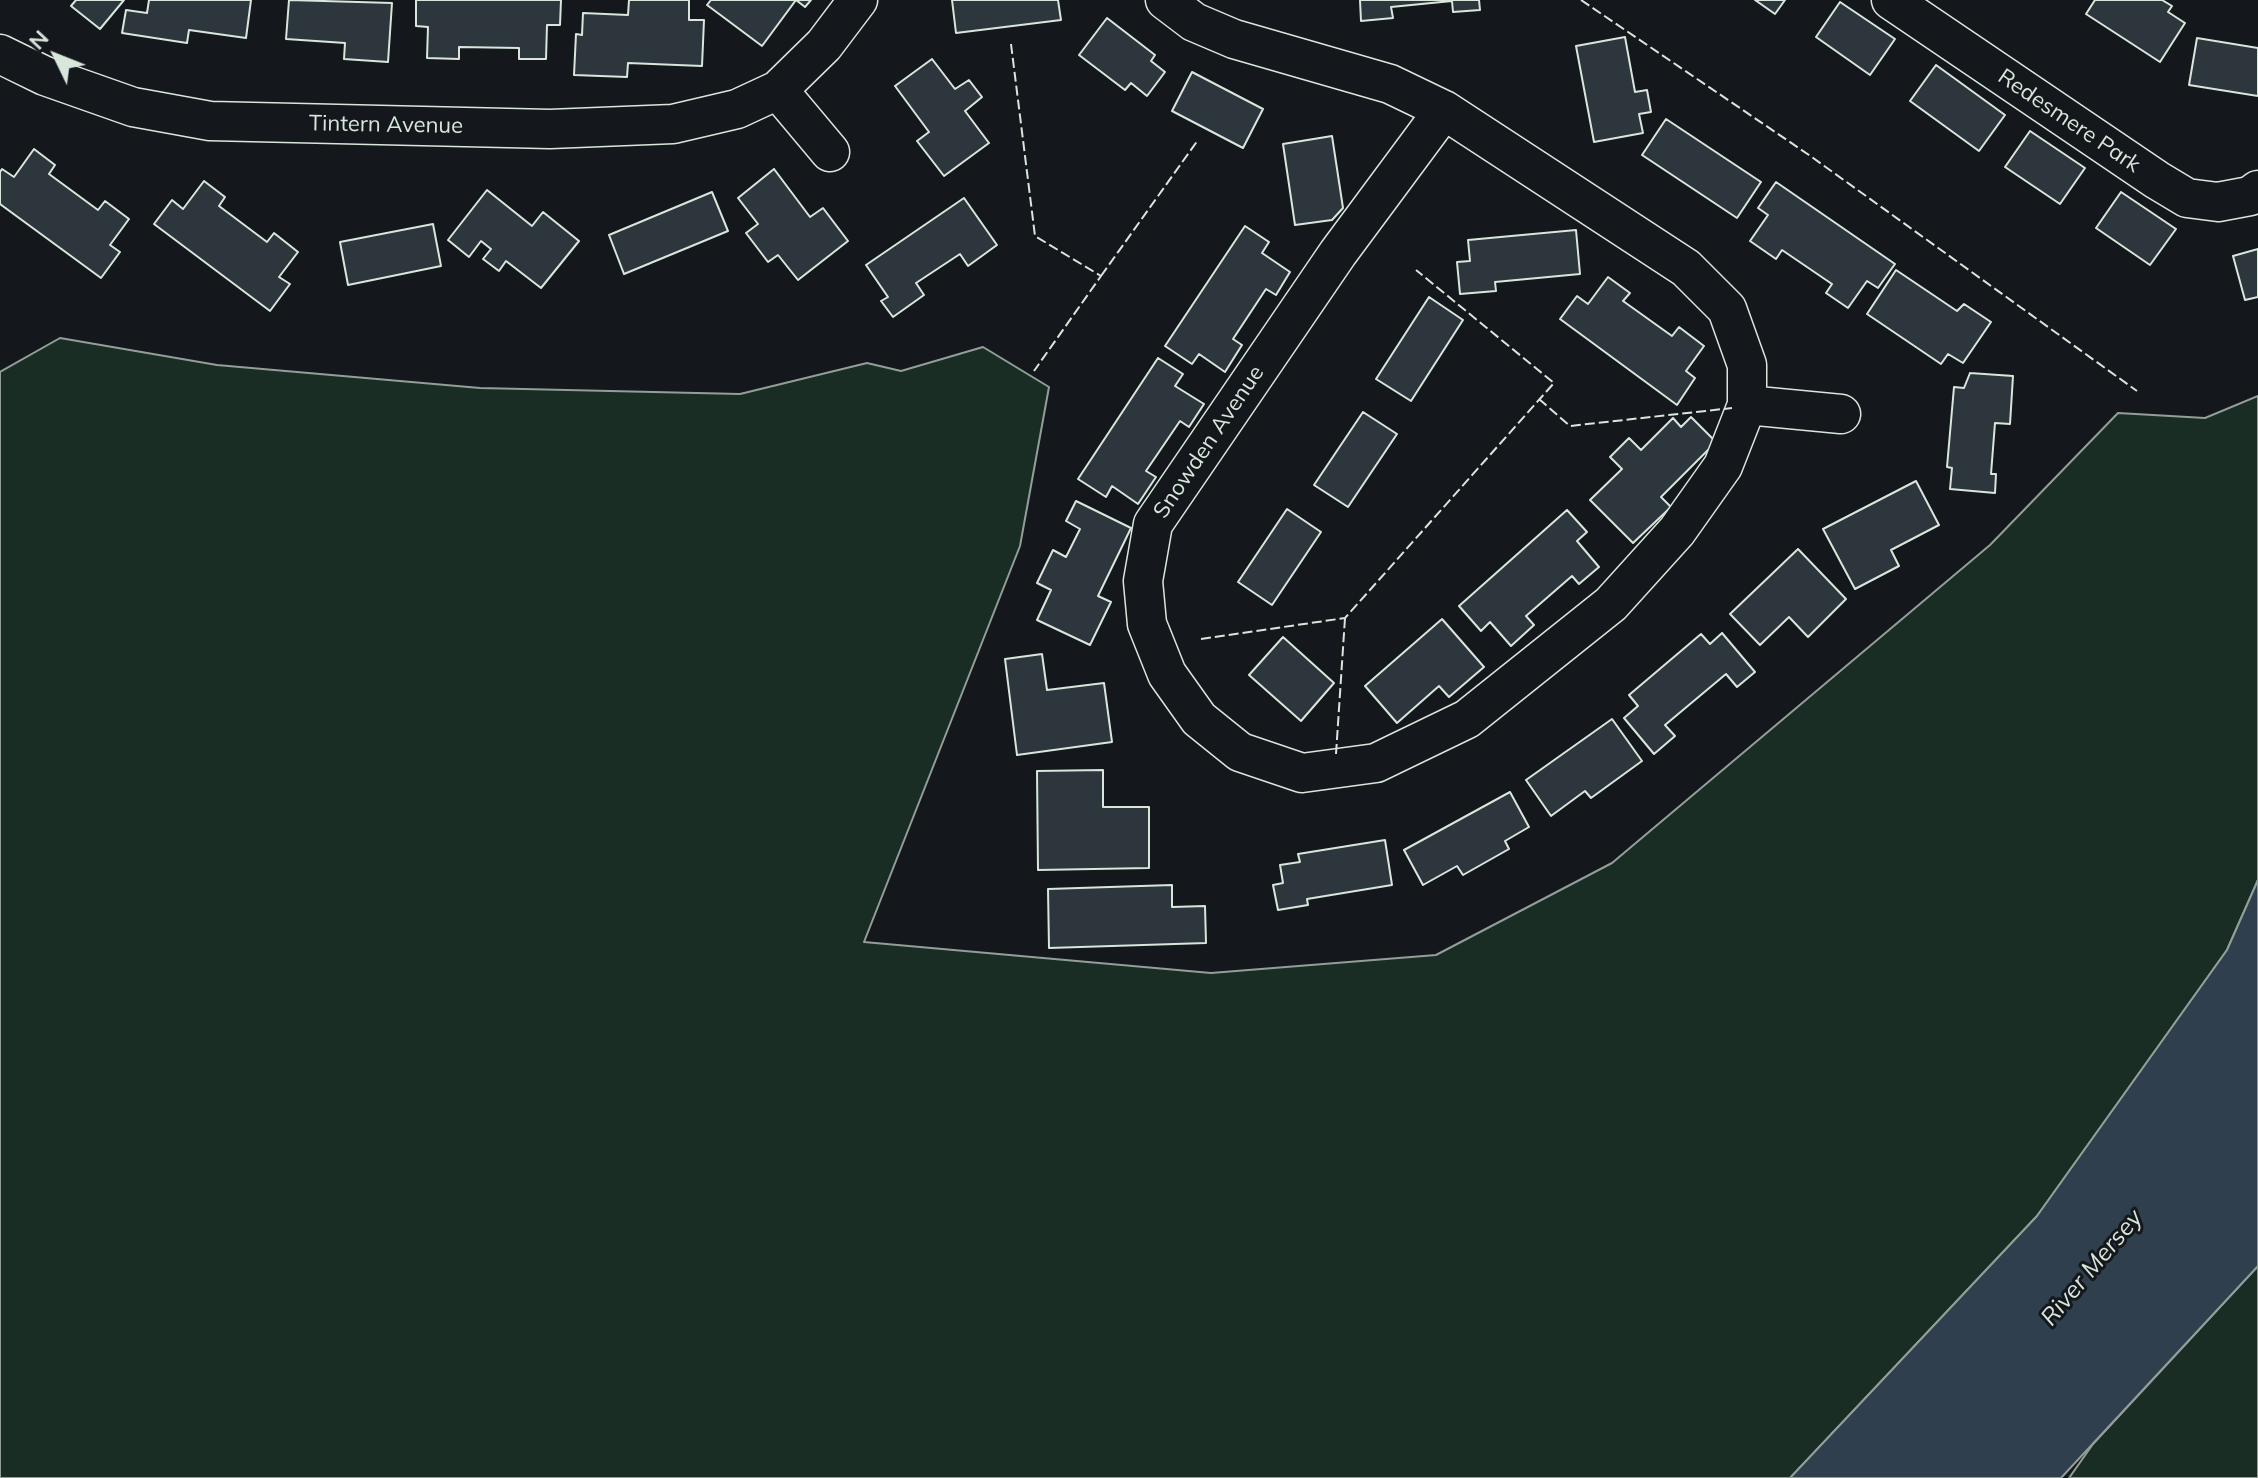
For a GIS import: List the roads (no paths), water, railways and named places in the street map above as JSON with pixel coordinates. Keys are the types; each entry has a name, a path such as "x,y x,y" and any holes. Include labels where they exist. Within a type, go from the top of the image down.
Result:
{"street":[{"name":"Tintern Avenue","path":"0,54 45,76 133,107 210,121 550,129 673,124 737,109 778,90 824,45 858,0"},
{"name":"Snowden Avenue","path":"1165,0 1194,22 1234,39 1390,84 1444,110 1686,268 1727,309 1747,365 1747,405 1723,466 1677,531 1611,604 1467,719 1376,763 1302,773 1240,752 1199,719 1167,674 1147,624 1143,581 1153,524 1338,253 1444,110"},
{"name":"Redesmere Park","path":"1891,0 2187,198 2218,202 2250,196 2258,190"},
{"path":"778,90 830,152"},
{"path":"1747,405 1841,414"}],"water":[{"name":"River Mersey","path":"2258,880 2258,1266 2061,1478 1790,1478 2037,1216 2227,950"}]}
